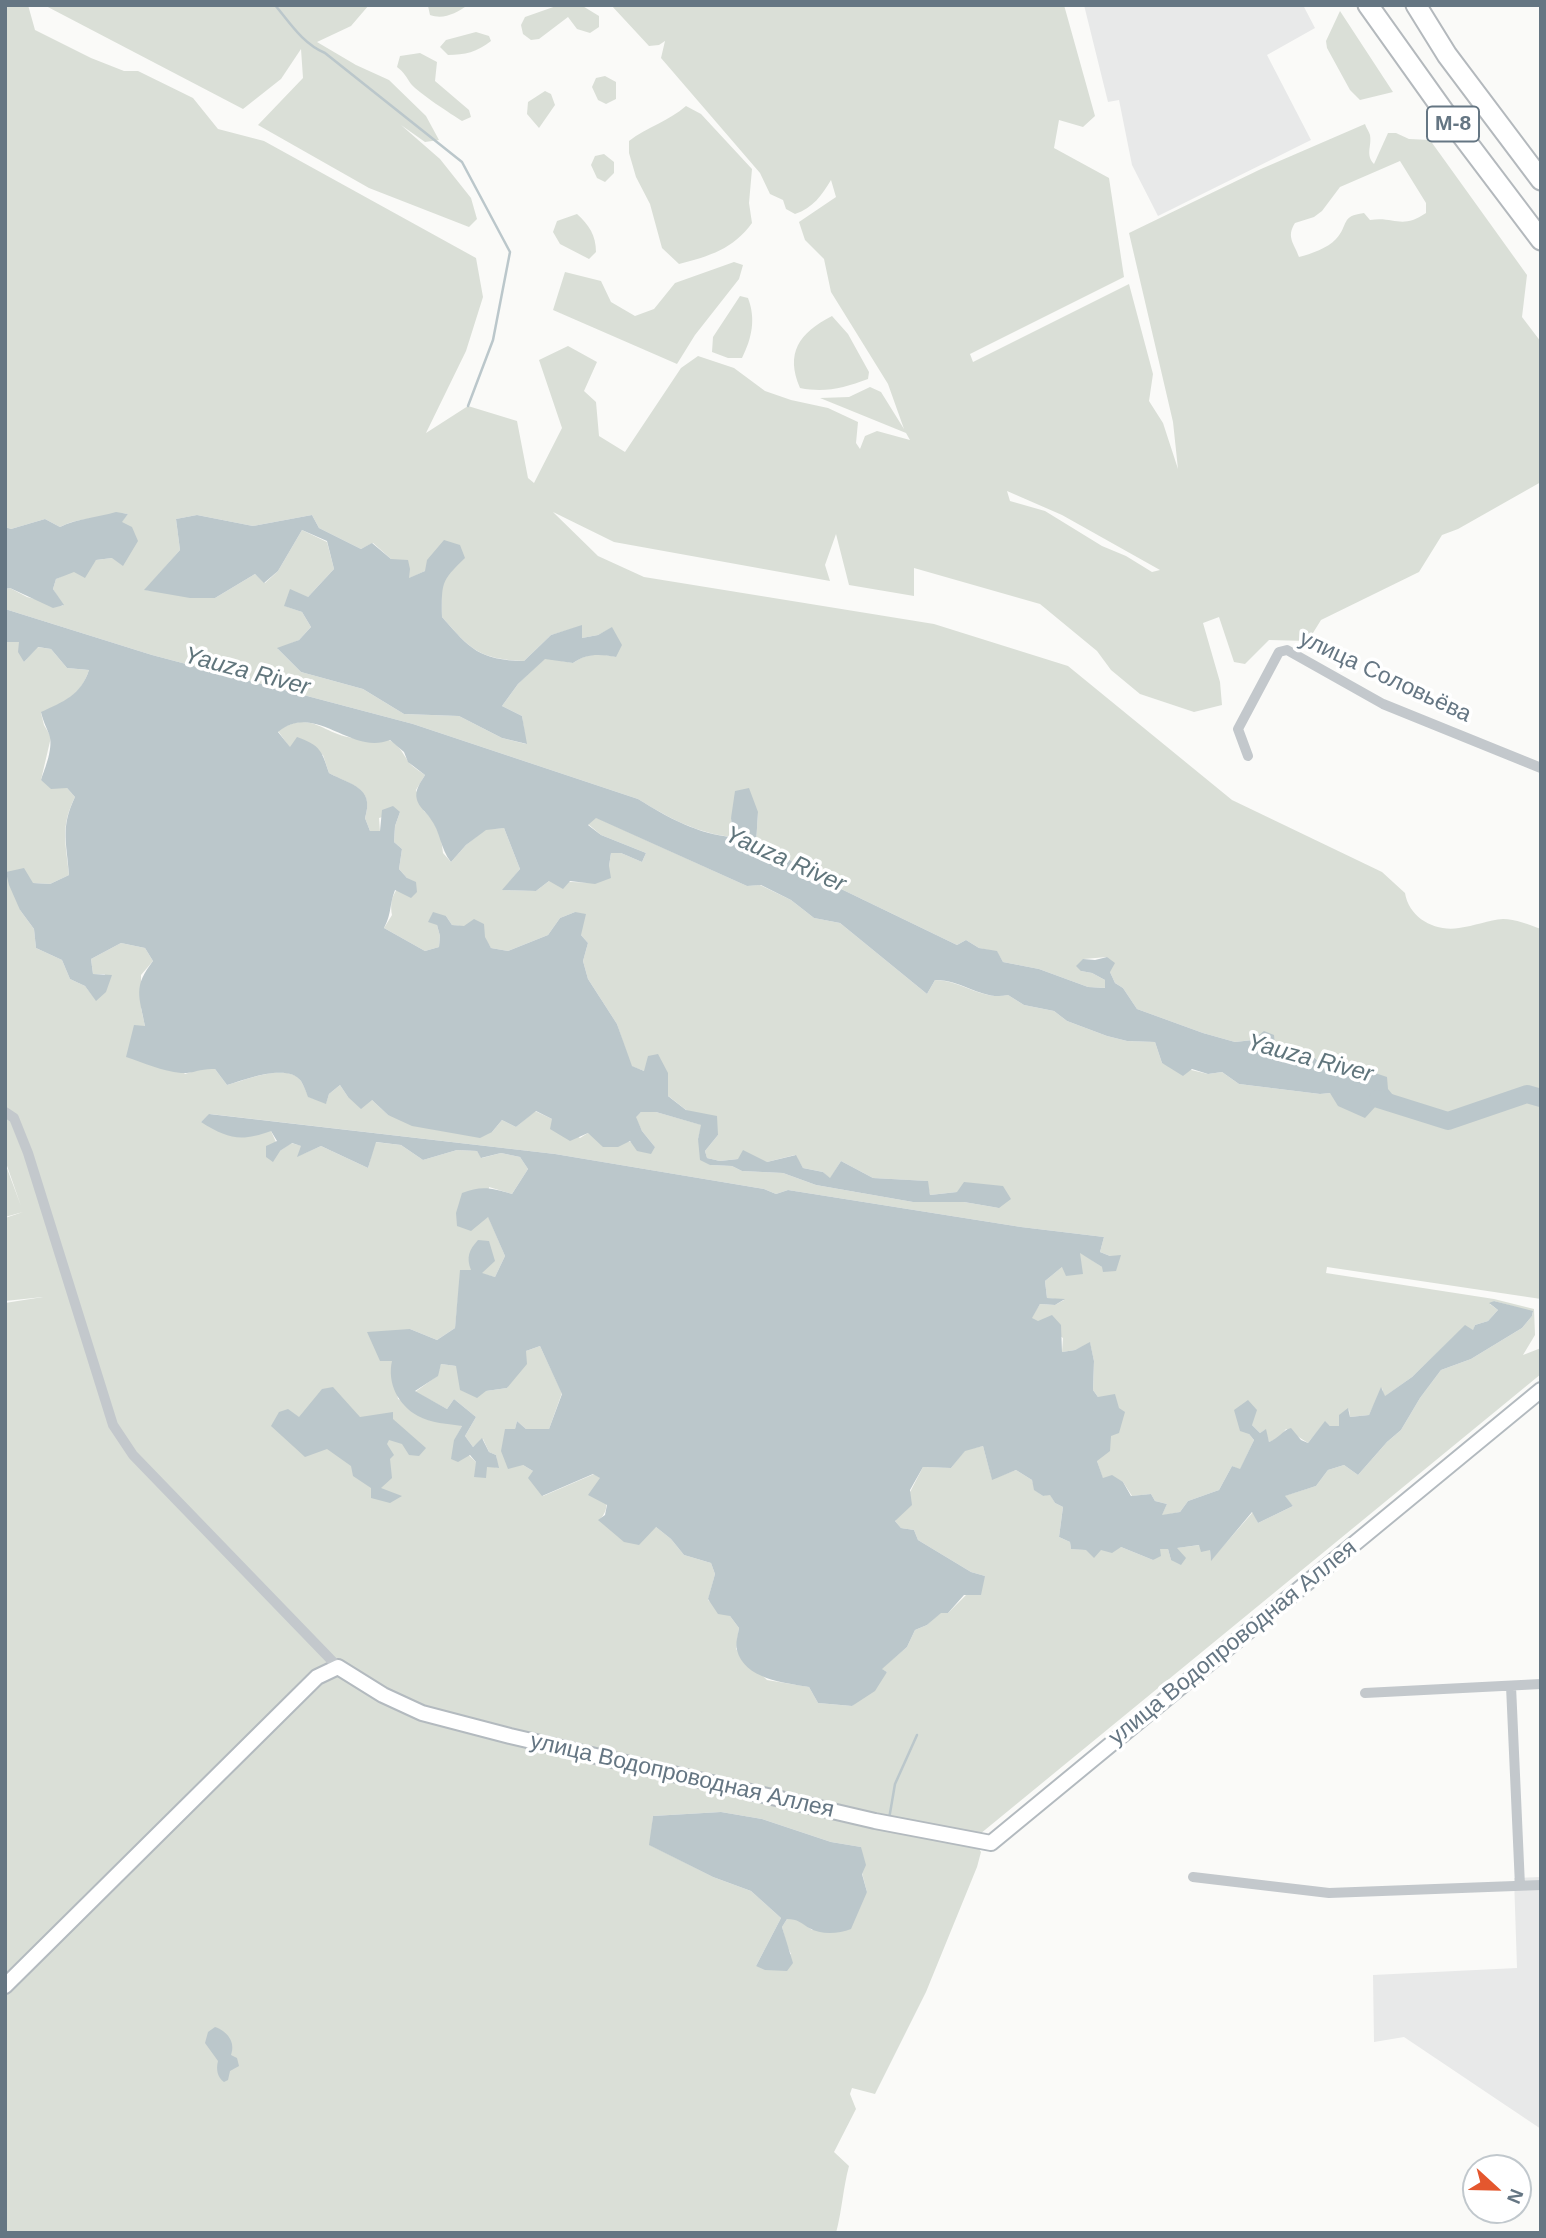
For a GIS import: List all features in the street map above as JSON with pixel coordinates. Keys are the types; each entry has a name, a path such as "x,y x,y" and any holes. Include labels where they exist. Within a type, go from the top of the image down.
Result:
{"highway":[{"name":"М-8","path":"1368,5 1437,103 1541,240"},
{"name":"М-8","path":"1416,5 1447,55 1541,180"}],"street":[{"name":"улица Соловьёва","path":"1248,756 1238,729 1279,652 1287,650 1383,704 1541,768"},
{"name":"улица Водопроводная Аллея","path":"5,1112 14,1118 28,1153 113,1424 122,1440 142,1465 338,1667 383,1695 422,1713 903,1828 992,1843 1541,1390"},
{"path":"5,1986 317,1677 338,1667"},
{"path":"1364,1693 1541,1684"},
{"path":"1511,1686 1520,1886"},
{"path":"1194,1877 1329,1893 1541,1885"}],"shaded area":[{"path":"5,5 28,5 35,30 91,58 124,71 138,71 193,98 218,129 264,141 476,258 483,297 466,351 426,433 468,406 517,421 528,478 534,483 562,428 539,360 568,346 597,362 584,391 596,402 599,436 625,452 681,368 698,356 734,368 765,391 828,408 858,422 856,443 860,449 865,436 877,431 910,440 906,433 820,398 849,397 870,387 881,392 904,429 888,384 831,292 824,259 805,240 799,222 836,197 831,180 812,205 795,214 786,209 783,200 770,194 760,173 661,58 665,41 649,46 611,5 1064,5 1095,116 1083,127 1059,120 1054,148 1109,178 1124,277 970,354 973,362 1129,284 1153,374 1149,401 1163,423 1178,469 1173,422 1129,233 1261,169 1365,124 1370,135 1369,154 1374,164 1388,133 1396,133 1409,139 1430,140 1527,275 1522,317 1541,342 1541,482 1458,529 1442,535 1419,572 1321,620 1308,641 1269,640 1245,664 1234,662 1219,617 1203,623 1220,682 1222,705 1194,712 1140,694 1111,670 1097,651 1040,604 914,568 914,596 849,585 836,534 825,565 830,581 614,542 553,512 598,556 644,577 934,624 1068,666 1232,800 1382,872 1405,893 1412,910 1424,921 1450,929 1508,919 1541,929 1541,1299 1327,1267 1326,1273 1494,1299 1534,1309 1535,1335 1523,1355 1541,1348 1541,1374 980,1834 875,1816 614,1752 611,1764 879,1830 879,1827 976,1844 981,1852 926,1992 875,2094 852,2088 850,2094 856,2109 834,2152 849,2166 836,2233 5,2233 5,1303 43,1297 5,1301 5,1218 23,1212 5,1217 5,1163 21,1206 5,1160 5,642 19,641 24,662 37,647 51,649 67,668 89,670 76,692 41,713 51,737 41,780 67,788 75,797 66,826 69,875 50,884 33,883 20,910 34,929 36,948 62,960 70,979 85,986 96,1000 105,974 93,974 91,959 121,943 145,948 153,961 141,975 141,1008 145,1026 185,1074 203,1068 215,1069 227,1085 266,1074 287,1073 301,1081 309,1097 326,1103 329,1094 340,1085 348,1097 372,1100 388,1115 492,1132 502,1120 516,1127 535,1111 580,1138 588,1133 655,1147 635,1117 641,1112 656,1112 702,1125 698,1139 710,1165 732,1166 742,1171 783,1173 816,1185 913,1202 964,1202 999,1208 957,1192 930,1195 927,1181 873,1178 841,1161 830,1179 823,1172 803,1168 795,1155 767,1162 738,1159 720,1161 707,1158 705,1151 718,1135 667,1095 668,1073 644,1071 631,1066 617,1024 588,979 583,961 588,943 581,935 575,912 560,918 548,935 508,951 491,948 479,934 452,925 446,916 437,925 439,947 425,951 384,928 392,915 394,895 407,878 399,869 402,849 394,842 395,826 400,812 379,818 380,832 370,831 365,818 367,800 364,793 329,773 323,755 290,748 278,731 299,722 308,722 342,736 377,738 397,745 410,763 425,775 416,790 424,811 432,819 441,838 443,853 451,862 486,829 504,828 520,869 503,890 536,891 549,881 595,883 609,866 611,853 621,853 642,862 646,853 601,835 588,824 595,817 747,886 760,885 791,900 814,918 840,923 927,994 935,980 954,983 989,995 1008,995 1024,1005 1054,1011 1067,1021 1107,1036 1127,1041 1155,1042 1162,1063 1208,1074 1222,1072 1239,1084 1330,1093 1390,1108 1401,1105 1369,1071 1348,1076 1327,1072 1315,1058 1283,1052 1253,1040 1235,1042 1137,1009 1123,988 1115,983 1107,957 1084,959 1081,971 1105,980 1106,988 1088,987 1039,969 1003,962 997,952 979,948 966,940 957,945 839,888 825,885 790,860 773,857 756,844 758,812 731,817 733,837 707,832 672,818 638,799 413,724 152,655 5,609 5,589 10,588 27,597 63,606 53,589 56,579 96,560 112,558 121,522 128,514 79,520 60,527 45,519 11,529 5,527","holes":["1400,161 1426,203 1426,213 1404,222 1370,220 1364,213 1356,214 1348,219 1333,242 1299,257 1291,236 1292,228 1295,223 1314,217 1322,211 1340,187","1007,491 1062,515 1160,570 1152,572 1126,556 1102,546 1045,511 1010,501","197,515 253,526 312,515 319,528 361,549 373,543 408,579 425,571 445,577 442,587 442,617 477,651 496,658 524,661 551,635 582,626 582,638 598,635 612,628 616,657 594,655 573,663 545,658 518,684 502,706 522,716 526,744 502,738 459,716 404,714 363,689 301,672 278,649 299,640 311,627 302,612 285,606 308,597 334,569 327,542 302,530 278,571 265,583 255,574 215,598 145,590 180,550 176,519","210,1114 555,1154 764,1189 776,1194 788,1190 1021,1227 1104,1237 1100,1252 1110,1256 1102,1267 1080,1252 1045,1281 1047,1298 1064,1300 1055,1305 1040,1304 1031,1318 1063,1338 1062,1352 1090,1343 1094,1361 1093,1390 1098,1397 1097,1461 1103,1479 1123,1482 1132,1496 1151,1494 1155,1501 1167,1504 1161,1516 1180,1512 1188,1501 1219,1490 1232,1466 1240,1470 1254,1440 1249,1434 1252,1425 1260,1433 1265,1430 1269,1442 1279,1438 1286,1429 1308,1443 1325,1422 1330,1426 1339,1426 1349,1409 1350,1417 1369,1415 1382,1388 1384,1397 1412,1377 1465,1326 1473,1331 1475,1325 1488,1321 1498,1310 1490,1304 1494,1301 1533,1312 1522,1328 1471,1359 1441,1370 1401,1430 1358,1475 1344,1465 1328,1470 1316,1486 1284,1496 1293,1506 1258,1523 1253,1512 1211,1560 1210,1549 1200,1545 1176,1548 1171,1560 1168,1549 1159,1548 1153,1560 1121,1547 1101,1550 1071,1549 1070,1542 1059,1537 1063,1507 1055,1503 1050,1494 1043,1496 1035,1490 1032,1480 1016,1470 992,1479 983,1446 965,1450 951,1468 923,1467 895,1521 901,1528 914,1530 918,1540 971,1572 985,1576 948,1613 941,1612 927,1625 915,1630 907,1647 881,1669 887,1672 852,1706 818,1703 809,1687 767,1680 736,1649 739,1628 730,1616 708,1600 715,1574 711,1563 684,1555 671,1539 656,1527 599,1520 606,1506 601,1478 594,1474 543,1496 533,1471 523,1465 515,1429 517,1421 526,1429 549,1429 562,1393 540,1346 526,1351 507,1388 486,1391 456,1366 441,1364 437,1376 415,1392 447,1409 454,1399 476,1417 465,1436 473,1447 483,1439 489,1452 496,1455 498,1468 476,1462 454,1441 462,1426 398,1399 392,1360 410,1329 437,1340 455,1328 461,1270 495,1277 505,1256 488,1216 489,1187 512,1194 528,1169 520,1157 501,1153 482,1158 477,1151 457,1150 423,1160 401,1145 375,1142 368,1168 321,1146 298,1156 302,1146 291,1143 280,1151 271,1131 201,1122","721,1812 762,1819 831,1842 861,1847 862,1873 867,1892 812,1930 797,1919 787,1919 782,1927 791,1954 756,1966 781,1918 751,1891 713,1877 650,1845 653,1816"]},
{"path":"44,5 369,5 351,26 317,42 356,65 389,80 426,116 439,140 425,142 401,125 440,159 471,198 477,219 469,227 369,188 258,125 303,78 301,49 281,79 243,109"},
{"path":"468,5 440,17 430,15 428,6"},
{"path":"559,5 581,5 599,16 599,27 590,33 577,29 568,17 539,39 531,40 523,34 521,25 525,17"},
{"path":"1084,5 1303,5 1315,28 1267,55 1311,140 1158,216 1132,165 1119,100 1108,102"},
{"path":"1340,11 1393,92 1360,100 1350,90 1327,48 1326,41"},
{"path":"476,32 489,36 491,41 476,50 460,54 448,55 440,47 446,40"},
{"path":"420,53 437,62 435,81 469,110 471,117 462,121 443,109 415,88 397,67 400,56"},
{"path":"605,76 616,82 616,99 606,104 598,100 592,87 596,78"},
{"path":"545,91 551,94 555,105 539,128 527,114 528,102"},
{"path":"686,106 701,114 752,169 749,203 752,223 729,245 701,258 679,264 662,248 650,204 636,177 629,153 629,141"},
{"path":"604,154 614,162 614,173 605,182 597,178 591,165 595,156"},
{"path":"577,214 588,226 595,240 596,252 589,259 560,244 553,232 557,221"},
{"path":"734,262 743,265 739,279 695,335 677,364 553,310 565,272 601,281 611,302 635,316 654,309 675,283"},
{"path":"740,296 748,298 750,306 750,336 742,358 728,358 712,352 713,337"},
{"path":"832,316 848,334 869,372 868,379 834,389 800,388 794,364 798,345 811,330"},
{"path":"1541,1877 1541,2129 1404,2037 1374,2042 1373,1975 1517,1968 1514,1878"}],"water":[{"path":"116,512 128,514 122,522 132,527 138,541 123,566 112,558 96,560 85,578 74,572 56,579 53,589 64,605 53,608 10,588 5,589 5,527 11,529 45,519 60,527"},
{"path":"197,515 253,526 312,515 319,528 361,549 372,543 391,559 408,560 409,578 425,571 427,560 444,540 460,545 465,558 444,584 442,617 468,645 486,655 524,661 551,635 582,625 582,638 598,635 612,627 622,645 616,657 594,655 573,663 545,659 518,684 502,706 522,716 527,744 502,738 459,716 404,714 363,689 301,672 277,648 299,640 311,627 302,612 284,606 290,589 308,597 334,569 327,541 302,530 278,571 264,583 255,574 215,598 190,598 144,590 180,550 176,519"},
{"path":"5,609 152,655 413,724 638,799 696,829 720,836 733,837 731,818 735,791 749,788 758,812 756,844 773,857 790,860 825,885 839,888 957,945 966,940 979,948 997,951 1003,962 1039,969 1088,987 1105,988 1105,980 1081,971 1076,966 1083,959 1107,957 1115,963 1110,972 1115,983 1123,988 1137,1009 1235,1042 1253,1040 1264,1031 1274,1035 1275,1047 1283,1052 1315,1058 1327,1072 1348,1076 1369,1071 1387,1077 1388,1089 1401,1105 1390,1108 1376,1106 1365,1118 1338,1106 1330,1093 1239,1084 1222,1072 1208,1074 1192,1069 1183,1076 1162,1063 1155,1042 1127,1041 1107,1036 1067,1021 1054,1011 1024,1005 1008,995 980,993 945,981 935,980 927,994 840,923 814,918 791,900 761,885 747,886 596,818 588,825 601,835 646,853 642,862 621,853 611,853 611,878 595,884 570,881 563,889 549,881 536,891 502,890 520,869 504,828 486,830 466,845 451,862 434,823 417,800 417,790 425,775 408,762 404,752 390,740 375,743 361,741 306,722 292,724 278,732 290,747 297,737 311,743 322,754 329,773 353,784 364,793 367,800 365,818 370,831 380,831 382,810 393,806 400,812 395,826 394,842 402,849 399,869 407,878 416,882 417,892 411,898 395,890 384,928 425,951 439,947 437,925 428,922 433,912 446,916 452,925 464,926 474,919 484,924 485,937 491,948 508,951 548,935 560,918 575,912 586,914 581,935 588,943 583,961 588,979 617,1024 632,1066 644,1071 648,1056 658,1054 668,1073 668,1096 686,1110 717,1116 718,1135 705,1151 707,1158 720,1161 738,1159 743,1150 767,1162 796,1155 803,1168 823,1172 830,1178 841,1161 873,1178 928,1181 930,1195 957,1192 964,1182 1003,1186 1011,1199 999,1208 964,1202 913,1202 816,1185 783,1173 742,1171 732,1166 710,1165 700,1160 698,1139 701,1125 656,1112 641,1112 636,1117 642,1131 655,1147 651,1154 637,1151 630,1141 618,1147 603,1147 588,1133 570,1141 550,1129 552,1119 536,1111 516,1127 502,1120 492,1132 480,1138 412,1126 388,1115 372,1100 361,1109 340,1085 329,1094 326,1104 308,1097 301,1081 287,1073 266,1074 227,1085 215,1069 181,1073 126,1057 134,1025 145,1026 139,992 142,978 153,961 145,948 121,943 91,959 93,974 112,975 106,992 96,1001 85,986 70,979 62,960 36,948 34,929 20,910 9,885 6,872 24,868 33,883 50,884 69,875 66,827 75,797 67,788 51,789 41,780 50,739 41,712 76,692 89,670 67,668 51,649 38,647 24,662 18,652 19,642 5,642"},
{"path":"209,1114 555,1154 764,1189 776,1194 788,1190 1021,1227 1104,1237 1100,1252 1110,1256 1121,1255 1116,1271 1103,1272 1102,1267 1080,1253 1083,1274 1066,1276 1062,1267 1045,1281 1047,1298 1065,1299 1055,1305 1040,1304 1032,1318 1038,1321 1052,1315 1061,1325 1062,1352 1075,1350 1090,1342 1094,1361 1093,1390 1098,1397 1115,1394 1119,1408 1125,1412 1119,1433 1111,1436 1110,1451 1097,1461 1103,1478 1112,1475 1123,1482 1131,1496 1151,1494 1155,1501 1167,1504 1162,1515 1180,1512 1188,1501 1219,1490 1232,1466 1240,1469 1254,1440 1249,1434 1240,1431 1234,1410 1248,1400 1257,1410 1252,1425 1260,1433 1266,1429 1269,1442 1291,1428 1301,1440 1308,1443 1325,1421 1330,1426 1339,1426 1339,1415 1348,1408 1350,1417 1369,1415 1381,1387 1385,1396 1412,1377 1465,1325 1473,1330 1475,1325 1488,1321 1498,1310 1489,1303 1494,1301 1533,1311 1522,1328 1471,1359 1441,1370 1401,1430 1358,1475 1344,1465 1328,1470 1316,1486 1285,1496 1293,1506 1258,1523 1252,1512 1211,1561 1210,1550 1201,1552 1199,1545 1177,1548 1186,1558 1181,1565 1171,1560 1168,1549 1160,1549 1161,1556 1153,1560 1121,1547 1112,1553 1101,1550 1094,1558 1086,1550 1071,1549 1070,1542 1059,1537 1063,1507 1055,1503 1050,1495 1043,1496 1034,1490 1032,1480 1016,1470 992,1480 983,1446 965,1451 951,1468 923,1467 910,1490 912,1505 895,1521 901,1528 914,1530 918,1540 971,1572 985,1576 981,1595 964,1595 948,1613 941,1613 927,1625 915,1630 907,1647 882,1669 887,1672 875,1691 852,1706 818,1703 809,1687 767,1678 741,1660 736,1648 739,1628 730,1616 718,1614 708,1599 715,1574 711,1563 684,1555 671,1539 656,1527 639,1545 624,1542 598,1520 605,1515 607,1505 588,1495 600,1478 593,1474 542,1496 528,1478 533,1471 523,1465 508,1469 501,1451 505,1429 515,1429 517,1421 526,1429 549,1429 562,1394 540,1346 526,1351 527,1364 507,1388 486,1391 477,1398 460,1390 456,1366 441,1364 438,1376 415,1391 447,1409 454,1399 476,1417 465,1436 473,1447 482,1438 489,1452 496,1455 499,1468 487,1467 486,1478 474,1477 476,1462 470,1455 458,1462 451,1459 454,1440 462,1426 434,1422 418,1416 405,1406 396,1393 391,1377 392,1361 380,1361 367,1332 410,1329 437,1340 455,1328 460,1270 471,1270 469,1254 472,1247 478,1240 489,1241 495,1261 482,1273 495,1277 505,1256 488,1217 471,1231 457,1226 456,1213 462,1193 487,1188 512,1194 528,1169 520,1157 501,1153 481,1158 477,1151 457,1150 423,1160 401,1145 376,1142 368,1168 321,1146 297,1157 301,1146 292,1143 280,1151 273,1162 266,1157 266,1146 277,1141 271,1131 251,1137 227,1135 201,1122"},
{"path":"333,1387 360,1417 393,1412 393,1419 426,1448 419,1456 409,1455 402,1444 389,1440 387,1444 394,1455 390,1459 392,1478 381,1488 402,1496 390,1503 371,1498 371,1488 353,1476 351,1466 327,1449 305,1457 271,1426 279,1412 288,1409 299,1417 322,1389"},
{"path":"721,1812 762,1819 831,1842 861,1847 866,1865 862,1874 867,1892 851,1929 824,1933 787,1919 782,1927 793,1963 787,1971 765,1970 756,1966 781,1918 751,1891 713,1877 649,1845 653,1816"},
{"path":"215,2027 229,2038 231,2055 237,2058 239,2066 230,2071 228,2080 224,2082 218,2073 218,2061 205,2043 208,2032"}],"waterway":[{"path":"275,5 310,44 462,162 510,252 493,340 468,406"},
{"name":"Yauza River","path":"1378,1099 1448,1121 1527,1094 1541,1098"},
{"path":"889,1819 895,1784 917,1735"}]}
